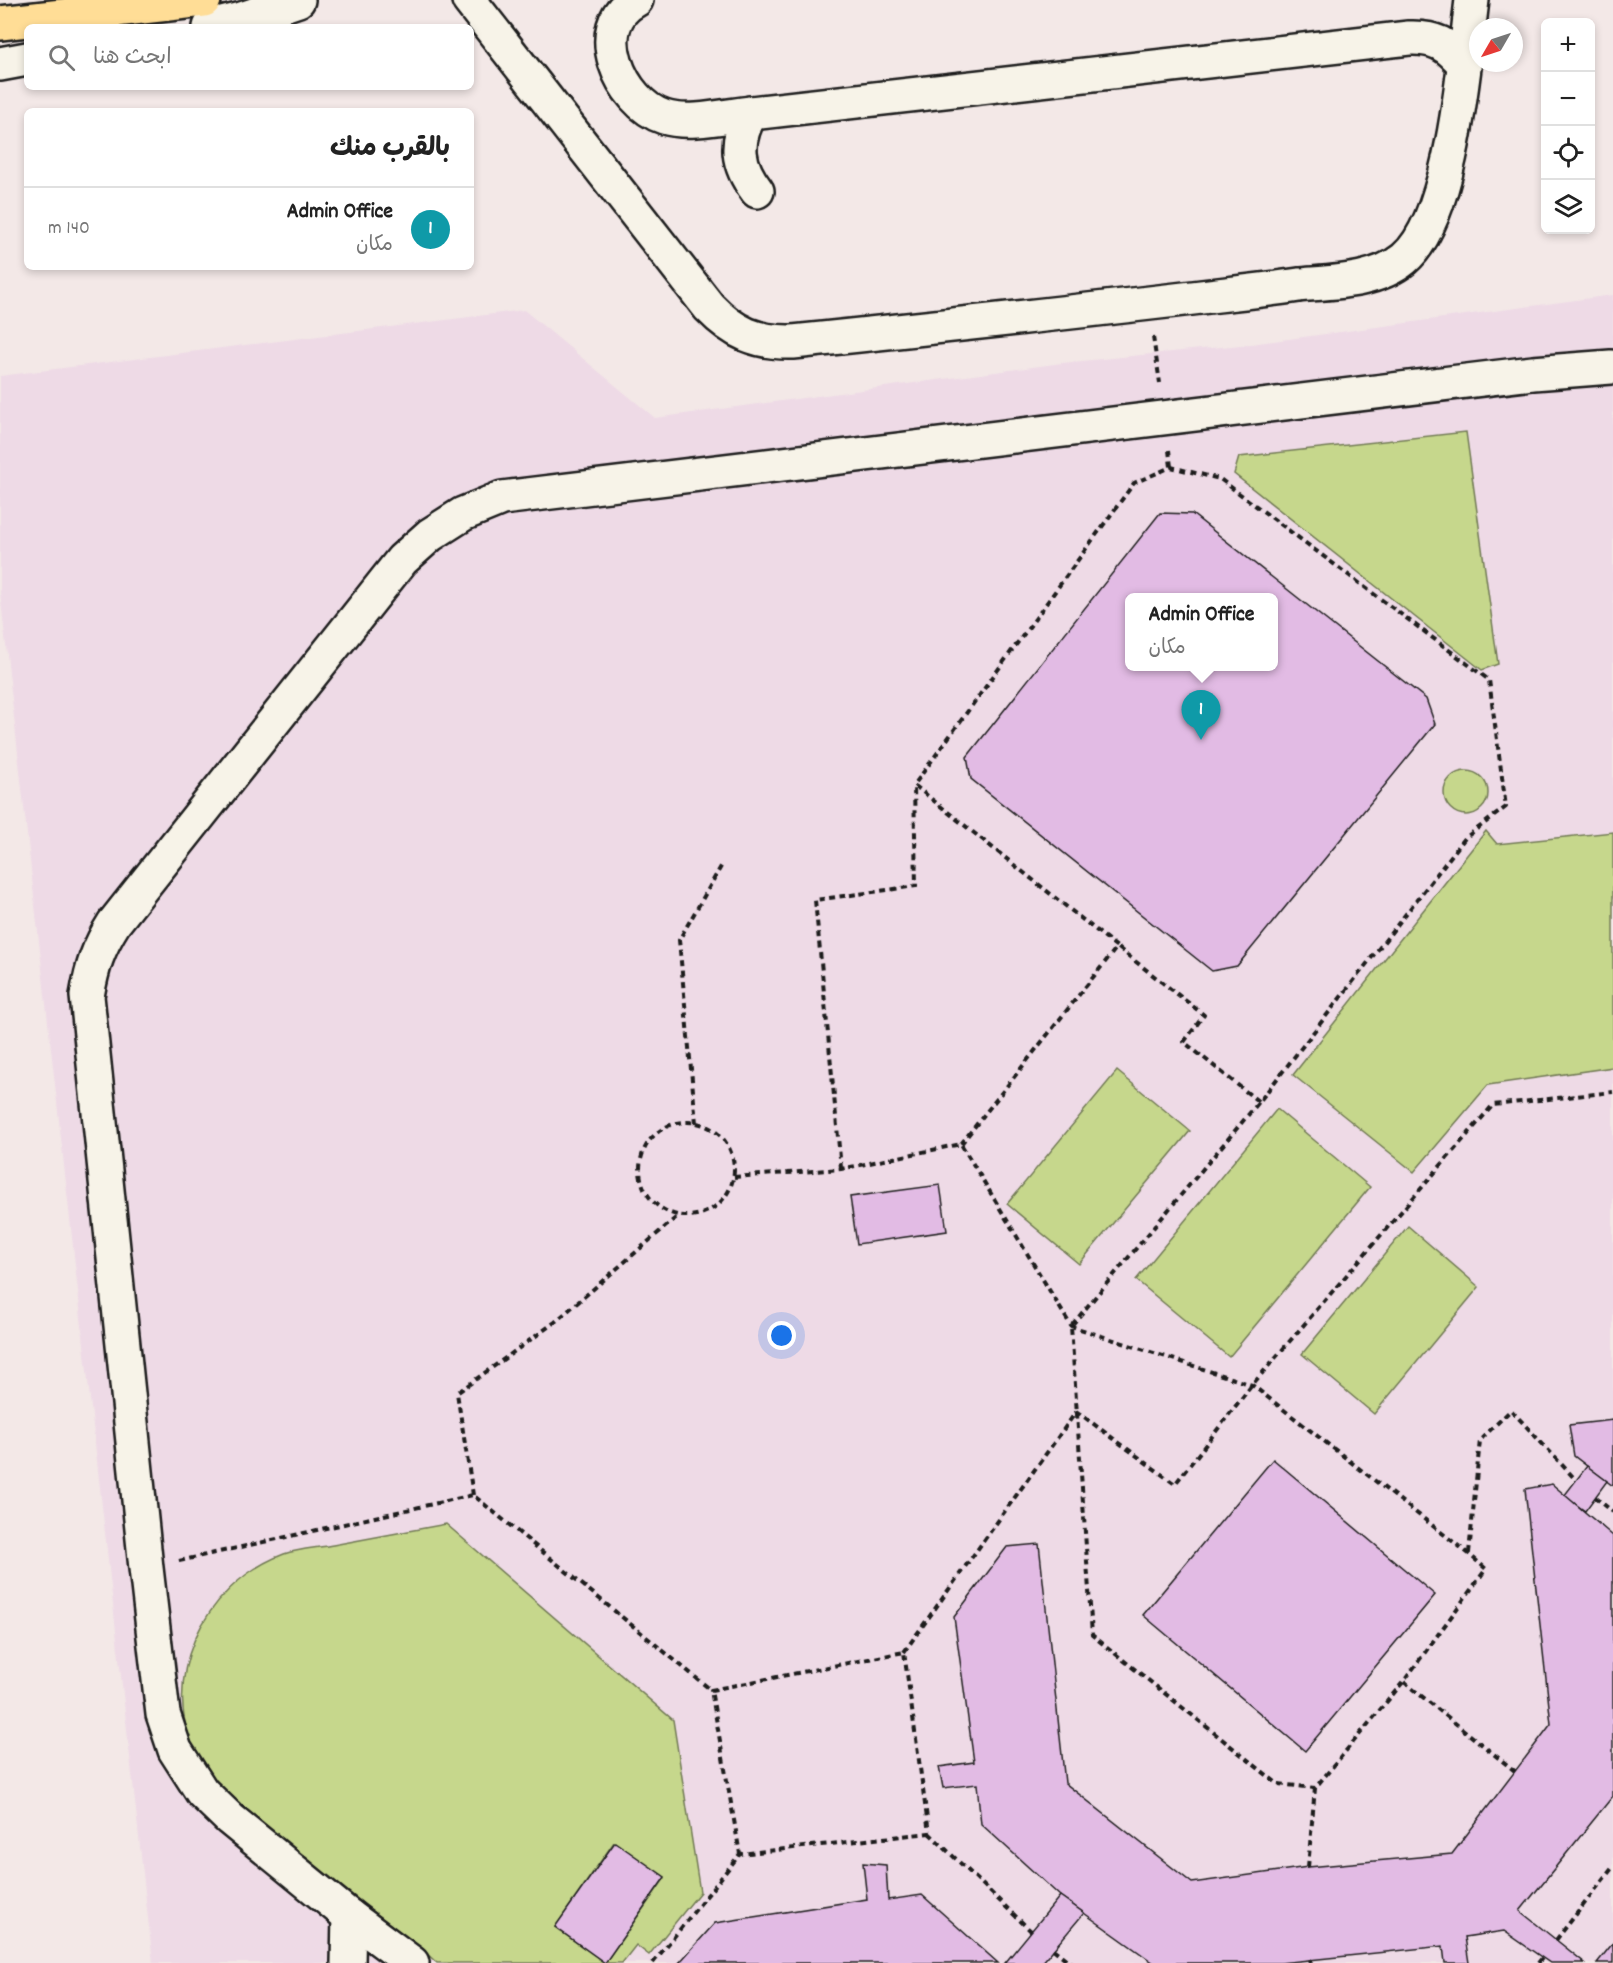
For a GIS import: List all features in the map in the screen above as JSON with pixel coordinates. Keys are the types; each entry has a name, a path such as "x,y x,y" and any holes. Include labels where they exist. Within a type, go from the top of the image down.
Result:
{"main road":[{"path":"0,23 204,0"}],"street":[{"path":"222,24 298,0"},
{"path":"469,0 709,307 722,321 738,331 756,339 775,343 1149,303 1377,274 1403,260 1423,237 1435,212 1443,184 1464,64 1472,0"},
{"path":"636,0 628,4 619,14 613,26 614,52 623,80 640,104 659,115 680,120 1409,38 1425,37 1440,42 1464,64"},
{"path":"0,64 24,60"},
{"path":"751,113 740,135 739,147 744,171 757,191"},
{"path":"412,1963 349,1916 230,1819 202,1792 175,1750 163,1714 87,996 92,967 101,943 114,923 402,560 430,535 463,514 502,498 1611,366"},
{"path":"348,1963 349,1916"}],"path":[{"path":"841,1168 815,900 916,886 914,784 1134,483 1171,468 1220,479 1489,680 1506,807 1465,838 1258,1102 1071,1326"},
{"path":"914,784 1204,1015 1184,1042 1258,1102"},
{"path":"696,1123 679,940 723,863"},
{"path":"734,1177 841,1168 961,1144 1117,947"},
{"path":"1076,1412 1175,1485 1252,1385 1493,1105 1613,1092"},
{"path":"681,1123 696,1123 716,1132 730,1148 734,1162 734,1177 729,1191 720,1203 708,1212 694,1216 679,1215 665,1211 653,1202 645,1189 641,1175 641,1161 646,1146 655,1135 667,1127 681,1123"},
{"path":"961,1144 1071,1326 1092,1635 1278,1785 1315,1788"},
{"path":"679,1215 555,1322 457,1393 473,1495 711,1690 740,1854"},
{"path":"1071,1326 1252,1385 1469,1554 1485,1569 1404,1682 1315,1788 1308,1867"},
{"path":"1469,1554 1480,1440 1511,1410 1576,1480"},
{"path":"711,1690 904,1652 1076,1412"},
{"path":"146,1568 473,1495"},
{"path":"1595,1497 1613,1512"},
{"path":"904,1652 929,1833 1031,1931"},
{"path":"1404,1682 1516,1772"},
{"path":"653,1963 740,1854 929,1833"},
{"path":"1557,1940 1613,1867"},
{"path":"1053,1949 1071,1963"},
{"path":"1538,1963 1543,1957"}],"shaded area":[{"path":"1613,295 1613,1963 153,1963 0,592 0,376 524,310 655,418 1062,363 1251,344"}],"green space":[{"path":"1466,432 1498,664 1482,670 1234,474 1239,457"},
{"path":"1466,771 1475,772 1482,777 1487,784 1487,802 1482,809 1475,814 1466,815 1457,814 1450,809 1445,802 1444,793 1445,784 1450,777 1457,772"},
{"path":"1486,831 1497,844 1613,832 1613,1067 1488,1085 1414,1172 1293,1075"},
{"path":"1117,1071 1190,1131 1079,1264 1007,1204"},
{"path":"1277,1109 1370,1187 1229,1357 1136,1280"},
{"path":"1408,1226 1479,1287 1374,1414 1302,1354"},
{"path":"446,1524 673,1720 700,1892 649,1955 636,1945 622,1963 605,1963 437,1963 228,1798 200,1763 187,1732 183,1701 185,1670 194,1640 210,1613 230,1588 255,1569 284,1554","holes":["614,1842 665,1878 605,1963 555,1927"]}],"building":[{"path":"1160,513 1192,514 1426,699 1435,724 1237,966 1212,971 971,779 967,757"},
{"path":"940,1185 947,1231 857,1244 850,1197"},
{"path":"1613,1420 1613,1486 1574,1456 1569,1425"},
{"path":"1273,1459 1435,1595 1305,1751 1143,1615"},
{"path":"1587,1466 1607,1481 1585,1511 1564,1496"},
{"path":"1552,1484 1613,1536 1613,1796 1520,1911 1585,1963 1550,1963 1504,1931 1465,1937 1469,1963 1445,1963 1443,1946 1280,1963 1154,1963 1060,1896 981,1824 977,1784 943,1788 939,1767 974,1762 954,1617 1007,1547 1039,1544 1065,1783 1192,1883 1308,1867 1452,1854 1551,1724 1525,1489"},
{"path":"615,1842 665,1877 605,1963 555,1927"},
{"path":"863,1863 886,1865 888,1900 922,1895 998,1963 679,1963 715,1923 867,1899"},
{"path":"1060,1896 1084,1913 1042,1963 1005,1963"},
{"path":"1613,1943 1613,1963 1597,1963"}],"place":[{"name":"Admin Office","path":"1201,740"}]}
